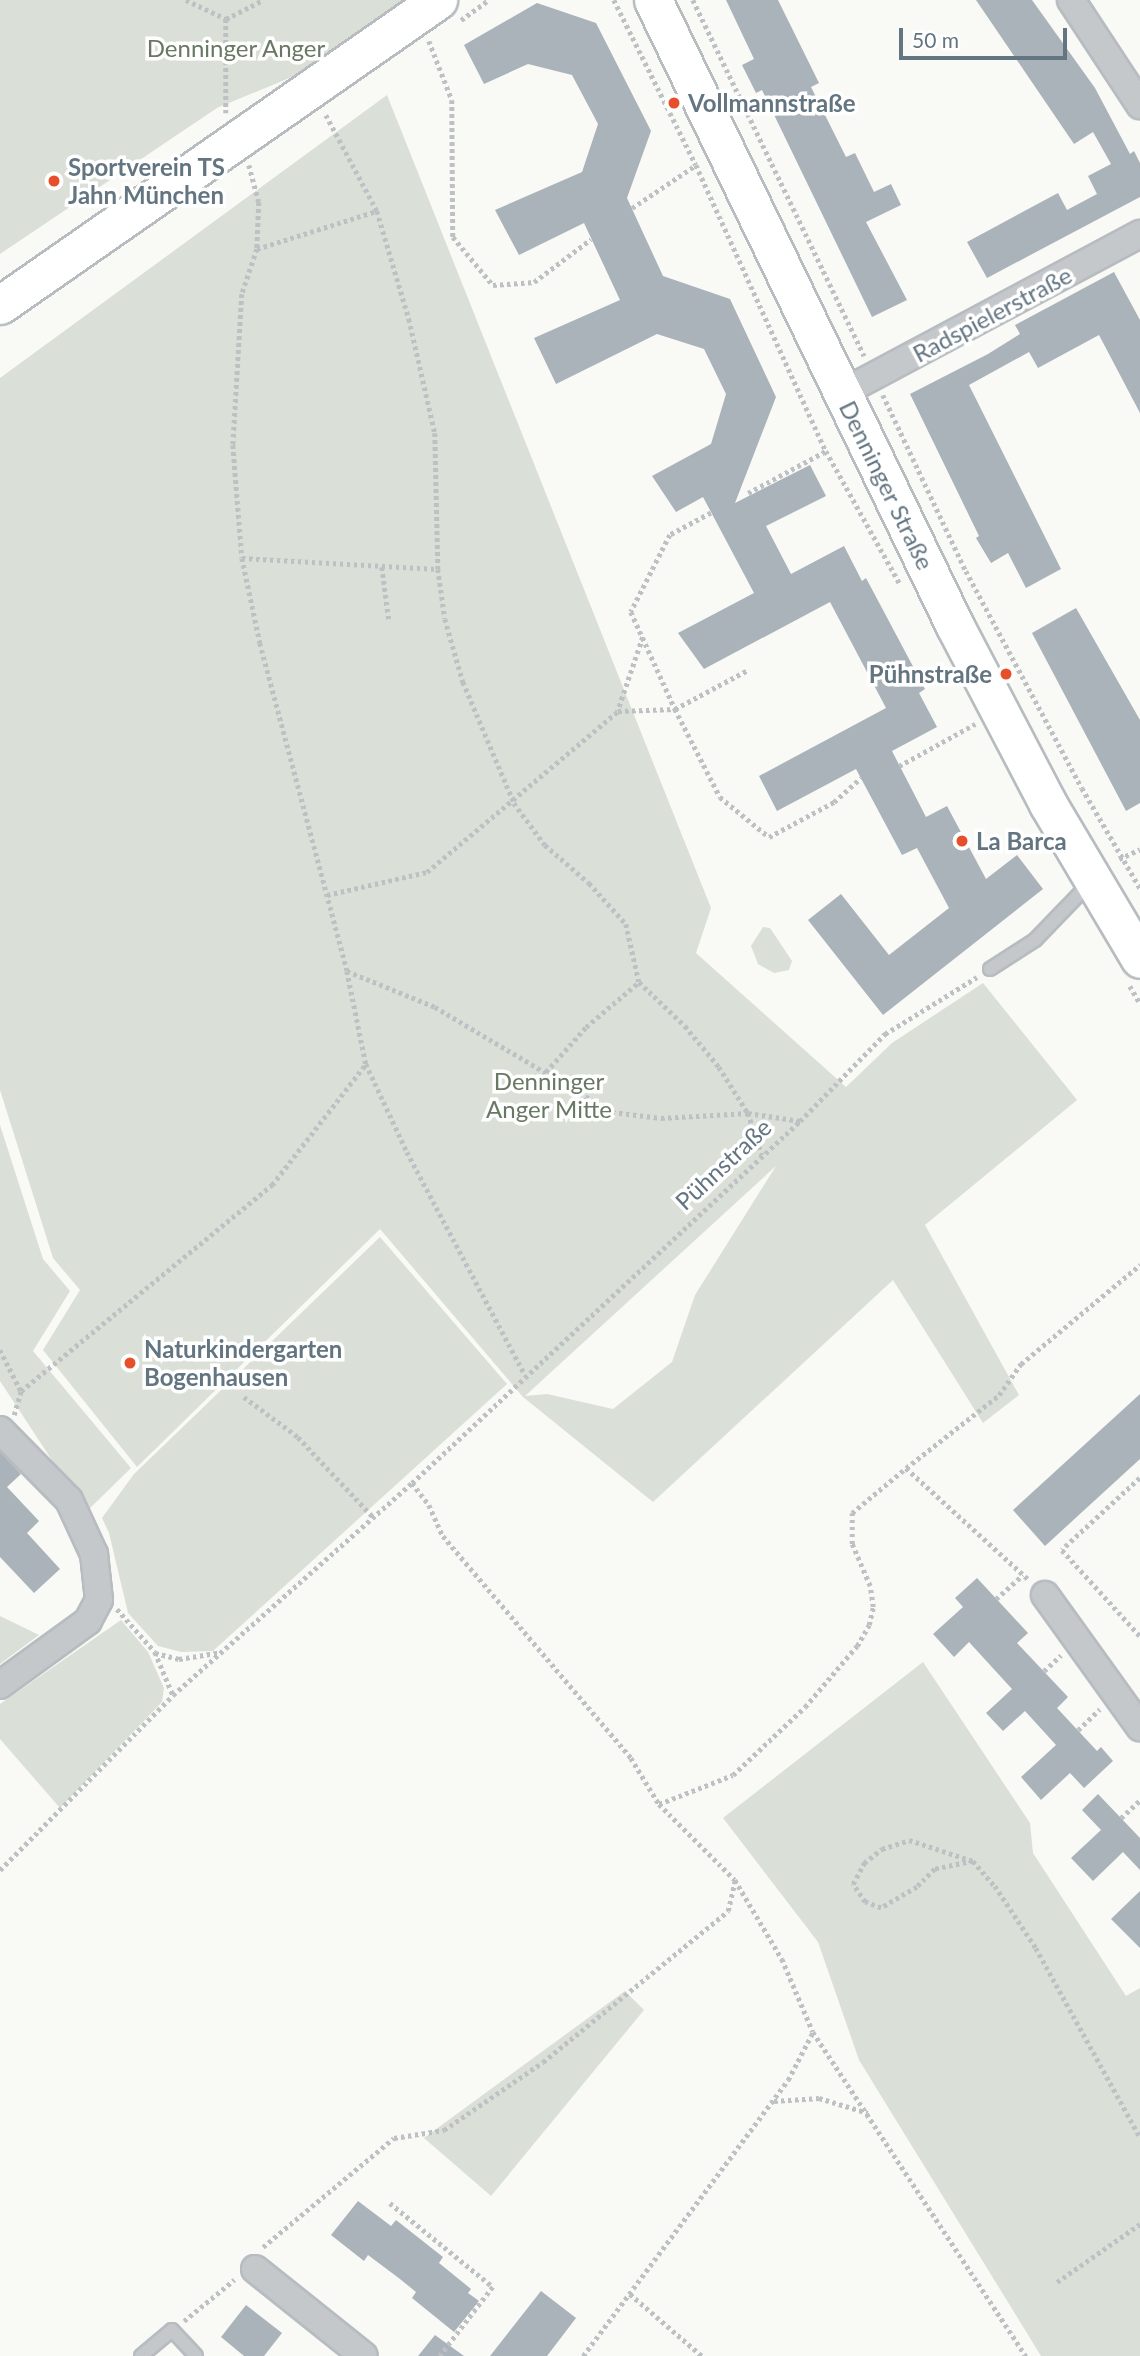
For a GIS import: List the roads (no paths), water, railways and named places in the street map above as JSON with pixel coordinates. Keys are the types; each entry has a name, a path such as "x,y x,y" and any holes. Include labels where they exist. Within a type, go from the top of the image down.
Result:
{"street":[{"path":"0,305 246,152 438,0"},
{"name":"Denninger Straße","path":"653,0 858,385 976,668 1093,880 1140,959"},
{"path":"1071,0 1140,105"},
{"name":"Radspielerstraße","path":"858,385 1138,240"},
{"path":"0,1685 88,1621 99,1600 94,1554 69,1500 4,1432"},
{"path":"1045,1595 1140,1727"},
{"path":"256,2269 364,2356"}],"lane":[{"path":"990,969 1035,940 1093,880"},
{"path":"141,2356 172,2330 196,2356"}],"place":[{"name":"Vollmannstraße","path":"674,103"},
{"name":"Sportverein TS Jahn München","path":"54,181"},
{"name":"Pühnstraße","path":"1006,674"},
{"name":"La Barca","path":"962,841"},
{"name":"Naturkindergarten Bogenhausen","path":"130,1363"}],"park label":[{"name":"Denninger Anger","path":"236,48"},
{"name":"Denninger Anger Mitte","path":"549,1095"}]}
